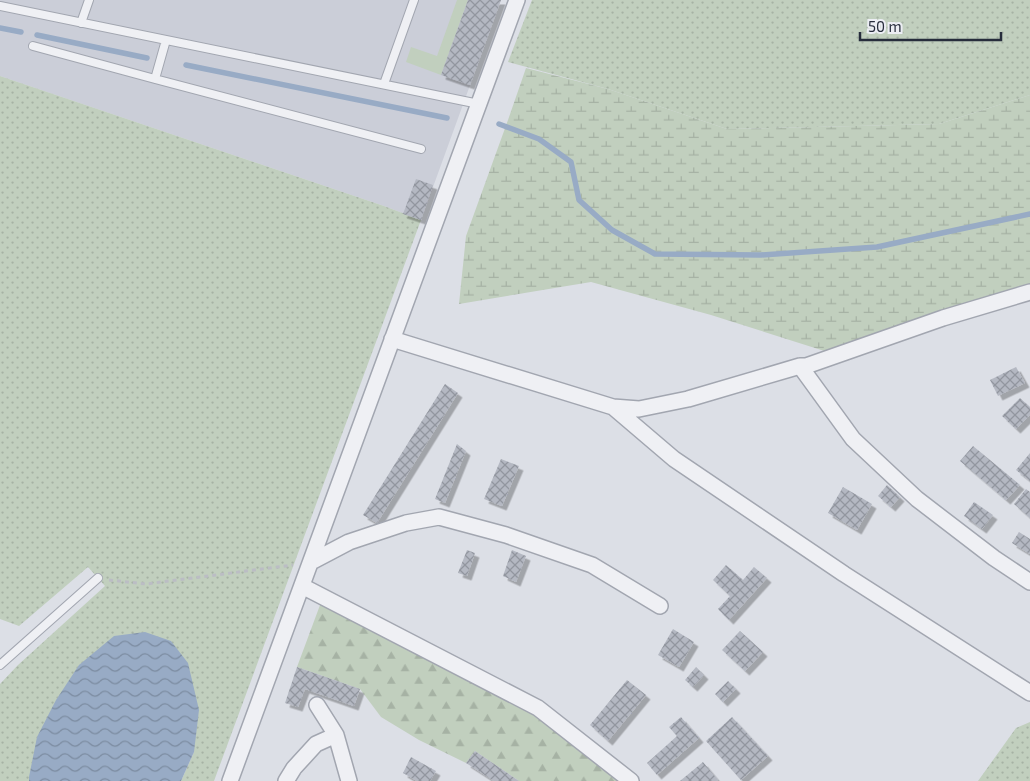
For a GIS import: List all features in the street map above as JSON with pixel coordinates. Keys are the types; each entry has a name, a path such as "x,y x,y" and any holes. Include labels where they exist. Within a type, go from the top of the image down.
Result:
{"street":[{"path":"230,781 517,0"},
{"path":"392,339 612,407 639,409 688,399 800,366 806,366 943,318 1030,292"},
{"path":"800,366 853,439 917,499 994,558 1030,582"},
{"path":"612,407 674,459 844,574 1030,693"},
{"path":"311,562 349,542 406,523 439,517 506,535 592,565 660,606"},
{"path":"302,586 538,708 631,781"},
{"path":"317,705 336,734 349,781"},
{"path":"286,781 294,768 316,744 336,734"}],"lane":[{"path":"81,23 90,0"},
{"path":"384,84 414,0"},
{"path":"0,6 479,104"},
{"path":"155,80 166,40"},
{"path":"33,46 422,150"},
{"path":"0,665 98,578"}],"path":[{"path":"98,578 146,584 311,562"}],"shaded area":[{"path":"0,0 501,0 421,220 0,76"}],"green space":[{"path":"457,0 468,0 441,75 406,62 411,47 437,56"},
{"path":"532,0 1030,0 1030,95 939,124 727,129 608,89 508,62"},
{"path":"526,68 608,89 727,129 939,124 1030,95 1030,292 837,355 711,315 591,282 459,304 466,236"},
{"path":"0,76 421,220 214,781 181,781 194,752 29,777 29,781 0,781 0,684 18,665 105,586 88,567 19,626 0,619"},
{"path":"323,597 538,708 631,781 519,781 475,751 466,763 419,740 381,717 360,689 297,667"},
{"path":"1030,722 1030,781 978,781 1016,728"}],"water":[{"path":"145,632 171,641 188,663 199,710 194,752 181,781 29,781 37,737 56,700 79,665 114,636"}],"building":[{"path":"468,0 501,0 470,85 441,75"},
{"path":"416,179 433,185 421,220 403,214"},
{"path":"1016,367 1025,383 998,396 990,380"},
{"path":"445,384 458,393 377,523 363,515"},
{"path":"1020,398 1030,407 1030,415 1016,429 1002,416"},
{"path":"457,444 466,451 445,503 435,499"},
{"path":"973,446 1020,485 1006,500 960,461"},
{"path":"1030,453 1030,481 1016,470"},
{"path":"501,459 519,466 502,506 484,499"},
{"path":"887,485 900,497 891,507 878,496"},
{"path":"843,487 872,504 857,530 828,513"},
{"path":"1026,489 1030,492 1030,518 1014,504"},
{"path":"974,502 993,515 982,529 964,516"},
{"path":"1019,532 1030,539 1030,554 1012,543"},
{"path":"467,550 475,553 467,576 458,573"},
{"path":"512,550 526,556 516,582 503,576"},
{"path":"726,565 743,580 754,567 767,578 729,620 718,609 730,596 713,580"},
{"path":"673,629 694,642 679,667 658,655"},
{"path":"740,631 763,652 745,671 722,650"},
{"path":"297,667 360,689 354,706 305,689 298,707 285,703"},
{"path":"696,667 704,675 693,687 685,680"},
{"path":"627,680 646,695 608,741 590,725"},
{"path":"728,681 736,689 723,702 715,694"},
{"path":"681,717 699,738 657,775 647,763 677,736 669,727"},
{"path":"732,717 768,756 741,780 706,741"},
{"path":"475,751 519,781 494,781 466,763"},
{"path":"411,757 436,771 430,781 417,781 403,773"},
{"path":"703,762 718,780 680,781"}],"waterway":[{"path":"0,28 21,32"},
{"path":"37,35 147,58"},
{"path":"186,65 447,118"},
{"path":"499,124 539,139 571,162 579,200 612,230 655,254 761,255 877,247 1030,214"}]}
